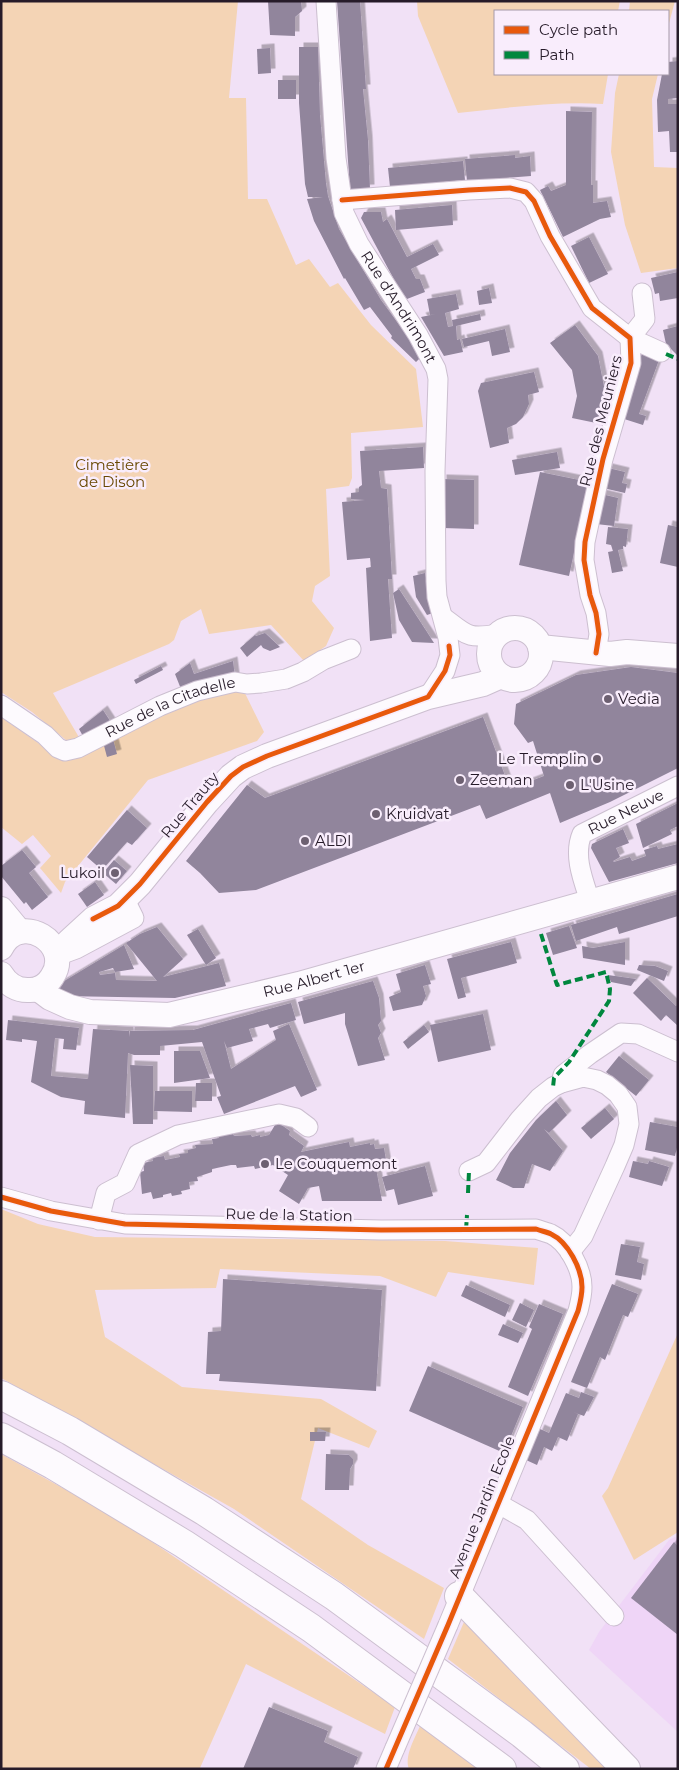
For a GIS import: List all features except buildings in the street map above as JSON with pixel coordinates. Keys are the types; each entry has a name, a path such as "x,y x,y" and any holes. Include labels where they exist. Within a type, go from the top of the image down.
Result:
{"highway":[{"path":"1,1395 70,1431 204,1511 334,1596 522,1734 565,1769"},
{"path":"1,1437 184,1544 312,1628 502,1769"},
{"path":"459,1596 626,1769"}],"main road":[{"path":"512,628 527,630 537,640 540,647 541,656 534,672 518,680 501,676 494,670 490,662 494,643 512,628"},
{"name":"Rue Trauty","path":"432,695 474,668 494,643"},
{"path":"540,647 598,643 610,654 627,652 678,656"},
{"name":"Rue Trauty","path":"38,989 51,980 57,964 57,956 69,941 93,919 124,900 140,884 207,802 231,776 243,767 266,756 432,695 483,684 501,676"},
{"name":"Rue Albert 1er","path":"38,989 50,998 90,1012 169,1015 299,984 678,877"},
{"path":"1,909 31,934 55,948 57,956"},
{"name":"Rue Trauty","path":"1,948 11,936 60,928 93,919"},
{"path":"2,978 11,986 20,990 38,989"}],"street":[{"name":"Rue d'Andrimont","path":"326,1 336,158 344,213 360,244 418,334 436,369 438,379 435,471 436,581 437,597 448,638 450,655 445,671 432,695"},
{"name":"Rue des Meuniers","path":"342,200 510,188 526,192 534,201 550,236 592,308 630,338 631,363 603,458 585,542 584,560 590,595 596,613 598,643"},
{"path":"642,293 645,319 630,338 661,352"},
{"path":"443,617 465,634 494,643"},
{"name":"Rue de la Citadelle","path":"1,706 45,736 58,748 65,751 78,748 160,706 197,691 235,682 248,684 286,679 303,672 323,660 352,649"},
{"name":"Rue Neuve","path":"590,901 578,858 578,843 582,834 678,786"},
{"path":"57,956 76,949 134,918 124,900"},
{"path":"561,1083 562,1075 621,1033 638,1034 678,1052"},
{"path":"469,1171 486,1163 502,1141 539,1098 561,1083 583,1077 597,1080 607,1085 618,1094 626,1107 629,1124 618,1159 583,1236 570,1252"},
{"path":"99,1220 106,1193 124,1183 138,1154 178,1135 279,1114 296,1118 308,1128"},
{"name":"Rue de la Station","path":"1,1197 51,1211 125,1224 372,1230 536,1229 552,1234 570,1252"},
{"name":"Avenue Jardin Ecole","path":"386,1769 448,1625 578,1311 582,1286 580,1274 570,1252"},
{"path":"497,1503 527,1520 614,1616"}],"shaded area":[{"path":"675,1537 678,1538 678,1732 589,1650 599,1632 669,1540"}],"green space":[{"name":"Cimetière de Dison","path":"1,1 238,1 229,98 246,98 248,199 267,199 296,265 309,259 330,287 338,283 371,325 416,369 423,427 351,433 352,478 349,486 326,489 330,576 315,586 312,601 334,628 326,646 304,661 271,625 209,634 201,609 181,621 174,640 169,644 53,693 80,739 72,745 32,712 1,692"},
{"path":"417,1 620,1 618,10 494,10 494,75 608,75 603,104 549,104 458,113 418,16"},
{"path":"630,1 675,1 669,23 669,10 629,10"},
{"path":"619,75 658,75 652,99 654,167 678,168 678,268 641,273 625,225 611,152 615,93"},
{"path":"240,683 264,732 257,741 148,780 65,882 61,893 40,868 51,856 33,835 22,844 1,827 1,717 64,761 160,710"},
{"path":"1,1209 38,1224 95,1237 445,1241 538,1248 534,1285 448,1272 436,1297 380,1276 220,1269 216,1288 95,1290 105,1337 182,1387 321,1399 377,1431 369,1448 318,1428 301,1499 368,1545 444,1588 424,1639 234,1509 1,1378"},
{"path":"678,1333 678,1532 634,1560 602,1496 608,1488"},
{"path":"1,1454 117,1518 395,1707 385,1734 246,1664 201,1769 1,1769"},
{"path":"464,1622 474,1625 612,1769 591,1769 448,1659"},
{"path":"420,1726 478,1769 409,1769 409,1753"}],"marked path":[{"path":"666,354 678,359"},
{"path":"541,934 557,985 606,972 610,989 609,1001 569,1062 554,1078 553,1087"},
{"path":"468,1193 469,1171"},
{"path":"466,1230 467,1215"}],"cycle path":[{"path":"342,200 510,188 526,192 534,201 550,236 592,308 630,338 631,363 603,459 585,542 584,560 599,634 596,653"},
{"path":"93,919 118,906 140,884 207,802 231,776 243,767 267,756 428,697 445,671 450,655 449,646"},
{"path":"1,1197 51,1211 125,1224 381,1230 536,1229 557,1238 573,1257 580,1272 582,1287 578,1311 448,1625 386,1769"}],"place":[{"name":"Vedia","path":"608,699"},
{"name":"Le Tremplin","path":"597,759"},
{"name":"Zeeman","path":"460,780"},
{"name":"L'Usine","path":"570,785"},
{"name":"Kruidvat","path":"376,814"},
{"name":"ALDI","path":"305,841"},
{"name":"Lukoil","path":"115,873"},
{"name":"Le Couquemont","path":"265,1164"}]}
